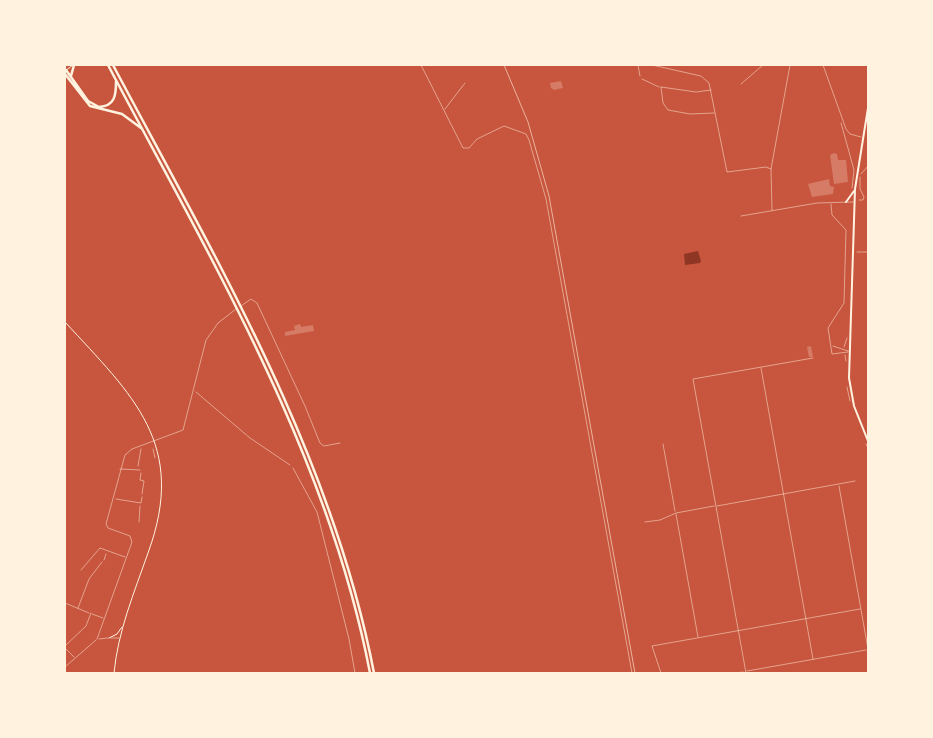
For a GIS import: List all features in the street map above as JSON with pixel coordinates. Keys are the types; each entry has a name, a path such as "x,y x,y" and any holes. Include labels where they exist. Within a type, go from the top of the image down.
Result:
{"highway":[{"path":"66,74 73,65"},
{"path":"108,65 246,328 303,453 345,573 370,673"},
{"path":"113,65 245,318 295,424 337,534 360,613 374,673"},
{"path":"66,74 88,101 99,107 109,105 114,99 116,80"},
{"path":"66,74 90,106 122,114 142,129"}],"main road":[{"path":"66,74 73,65"},
{"path":"868,108 855,189 850,352 850,392 868,441"},
{"path":"846,202 855,189"},
{"path":"65,322 132,397 148,425 154,442 162,482 159,516 122,627 114,673"},
{"path":"109,638 117,634 122,627"}],"street":[{"path":"421,65 459,143 465,149 477,139 502,126 513,128 528,137 546,200 632,673"},
{"path":"637,65 640,76"},
{"path":"652,65 700,76 706,80 711,90 727,172 767,167 771,169"},
{"path":"741,84 764,65"},
{"path":"772,210 771,169 790,65"},
{"path":"824,65 842,120 848,132 863,138"},
{"path":"444,110 465,83"},
{"path":"711,90 696,92 661,87 664,106 668,110 690,114 715,113"},
{"path":"831,202 832,215 846,232 844,303 828,328 832,354 850,352"},
{"path":"741,216 831,202 855,202"},
{"path":"65,667 97,639 127,557 131,538 108,528 106,524 124,455 142,445 183,430 206,340 218,323 248,301 255,301 306,406 320,443 324,446 340,443"},
{"path":"831,346 850,352"},
{"path":"746,672 693,379 813,358"},
{"path":"761,367 813,659"},
{"path":"194,391 250,438 290,465"},
{"path":"663,444 698,638"},
{"path":"120,469 140,470"},
{"path":"646,522 660,520 676,513 855,481"},
{"path":"736,673 868,649 839,484"},
{"path":"140,506 142,497"},
{"path":"114,498 141,503"},
{"path":"81,570 98,549 108,550 127,557"},
{"path":"78,608 89,579 102,562"},
{"path":"65,603 104,618"},
{"path":"661,673 652,646 860,609"},
{"path":"75,658 65,647 86,626 90,613"},
{"path":"97,639 120,638"}],"path":[{"path":"640,76 646,82 661,87"},
{"path":"842,120 840,121 854,170 851,193"},
{"path":"863,200 860,176 868,166"},
{"path":"855,252 868,252"},
{"path":"142,445 138,466 140,480 144,481 142,497"},
{"path":"153,449 156,460"},
{"path":"290,465 317,512 348,633 355,673"},
{"path":"139,522 140,506"},
{"path":"102,562 108,550"}],"shaded area":[{"path":"698,251 700,263 685,265 684,254"}],"building":[{"path":"561,81 563,88 554,90 551,88 550,83"},
{"path":"837,154 838,160 846,160 848,182 834,184 830,155"},
{"path":"829,179 830,186 834,187 833,194 812,197 808,184"},
{"path":"300,324 301,327 313,325 314,331 285,336 285,332 295,330 294,326"},
{"path":"811,346 813,357 809,357 807,347"}],"railway":[{"path":"504,65 528,122 549,196 635,673"}]}
